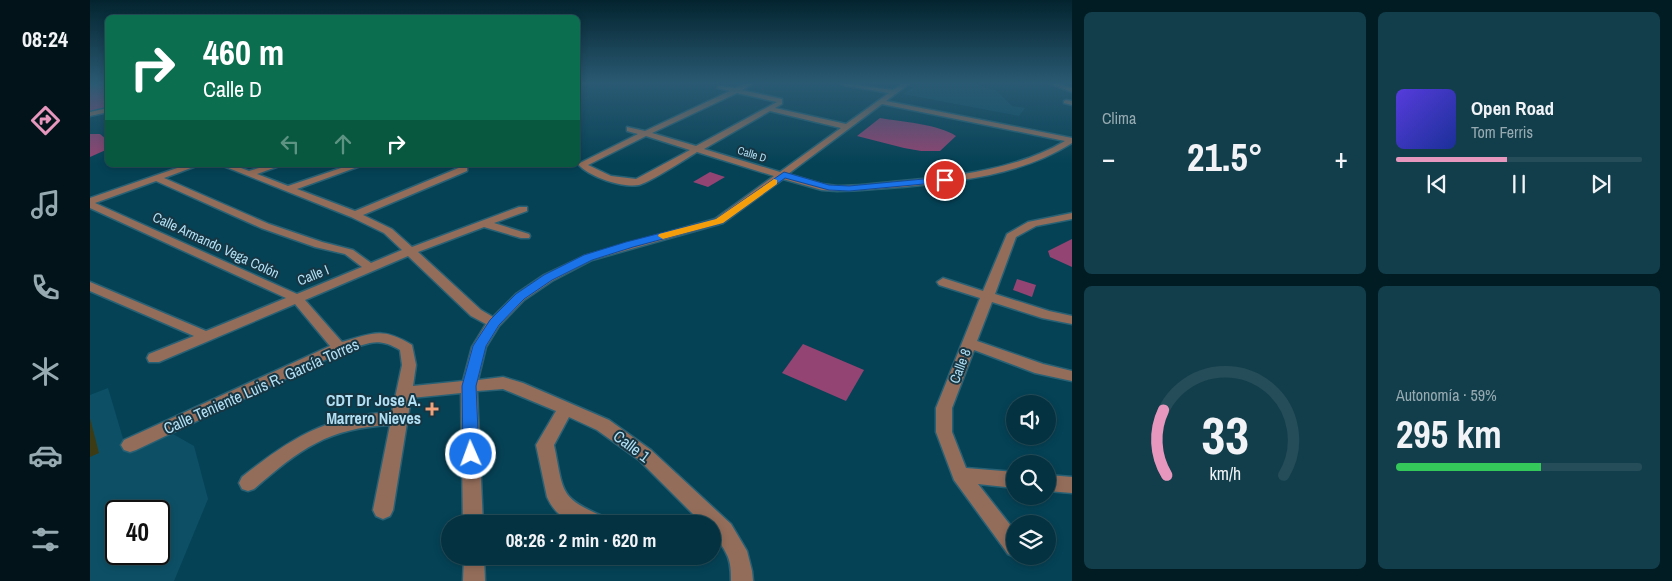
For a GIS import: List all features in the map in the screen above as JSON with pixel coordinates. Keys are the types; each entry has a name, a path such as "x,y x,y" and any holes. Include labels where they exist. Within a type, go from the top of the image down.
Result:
{"street":[{"path":"695,110 582,164 586,169 631,183 638,182 767,110"},
{"path":"774,110 847,127"},
{"path":"473,515 469,386 479,346 494,323 520,297 548,278 588,258 720,221 869,110"},
{"path":"921,110 1072,140"},
{"path":"91,114 105,111"},
{"path":"91,114 105,118"},
{"name":"Calle D","path":"630,129 800,181 839,188 945,180 978,174 1055,152 1072,140"},
{"path":"90,202 189,167"},
{"path":"230,167 355,215 388,231 476,313 494,323"},
{"path":"249,174 272,167"},
{"path":"289,190 353,167"},
{"path":"355,215 464,170"},
{"path":"156,178 265,226 319,245 349,252 370,268"},
{"name":"Calle Armando Vega Colón","path":"90,202 296,298 339,348"},
{"name":"Calle I","path":"154,358 411,251 523,209"},
{"name":"Calle 8","path":"1006,535 960,475 944,432 944,408 1011,236 1019,228 1072,216"},
{"path":"485,224 526,236"},
{"path":"943,282 1047,315 1072,320"},
{"path":"90,286 206,336"},
{"name":"Calle Teniente Luis R. García Torres","path":"130,445 339,348 377,337 390,338 400,342 407,348 409,357 383,510"},
{"path":"969,343 1040,368 1072,376"},
{"name":"Calle 1","path":"404,393 503,383 518,387 566,407 603,425 646,454 724,531 736,551 742,571 742,581"},
{"path":"566,407 545,445 556,497 572,513 577,515"},
{"path":"248,483 280,456 333,427 365,420 399,418"},
{"path":"960,475 1006,479"},
{"path":"1056,484 1072,485"},
{"path":"474,565 474,581"}],"shaded area":[{"path":"988,110 1023,110 1019,116"},
{"path":"880,118 930,126 956,136 940,151 921,151 857,136"},
{"path":"90,134 100,134 105,138 105,150 90,157"},
{"path":"710,172 725,177 708,187 693,182"},
{"path":"1072,239 1072,267 1050,257 1048,251"},
{"path":"1017,279 1036,285 1032,297 1013,290"},
{"path":"803,344 864,370 846,401 782,373"},
{"path":"108,388 127,452 171,433 194,446 208,499 174,581 90,581 90,395"}],"slow traffic":[{"path":"663,236 720,221 774,182"}],"place":[{"name":"CDT Dr Jose A. Marrero Nieves","path":"432,409"}],"route":[{"path":"471,454 469,386 479,346 494,323 520,297 548,278 588,258 720,221 784,175 829,188 945,180"}]}
